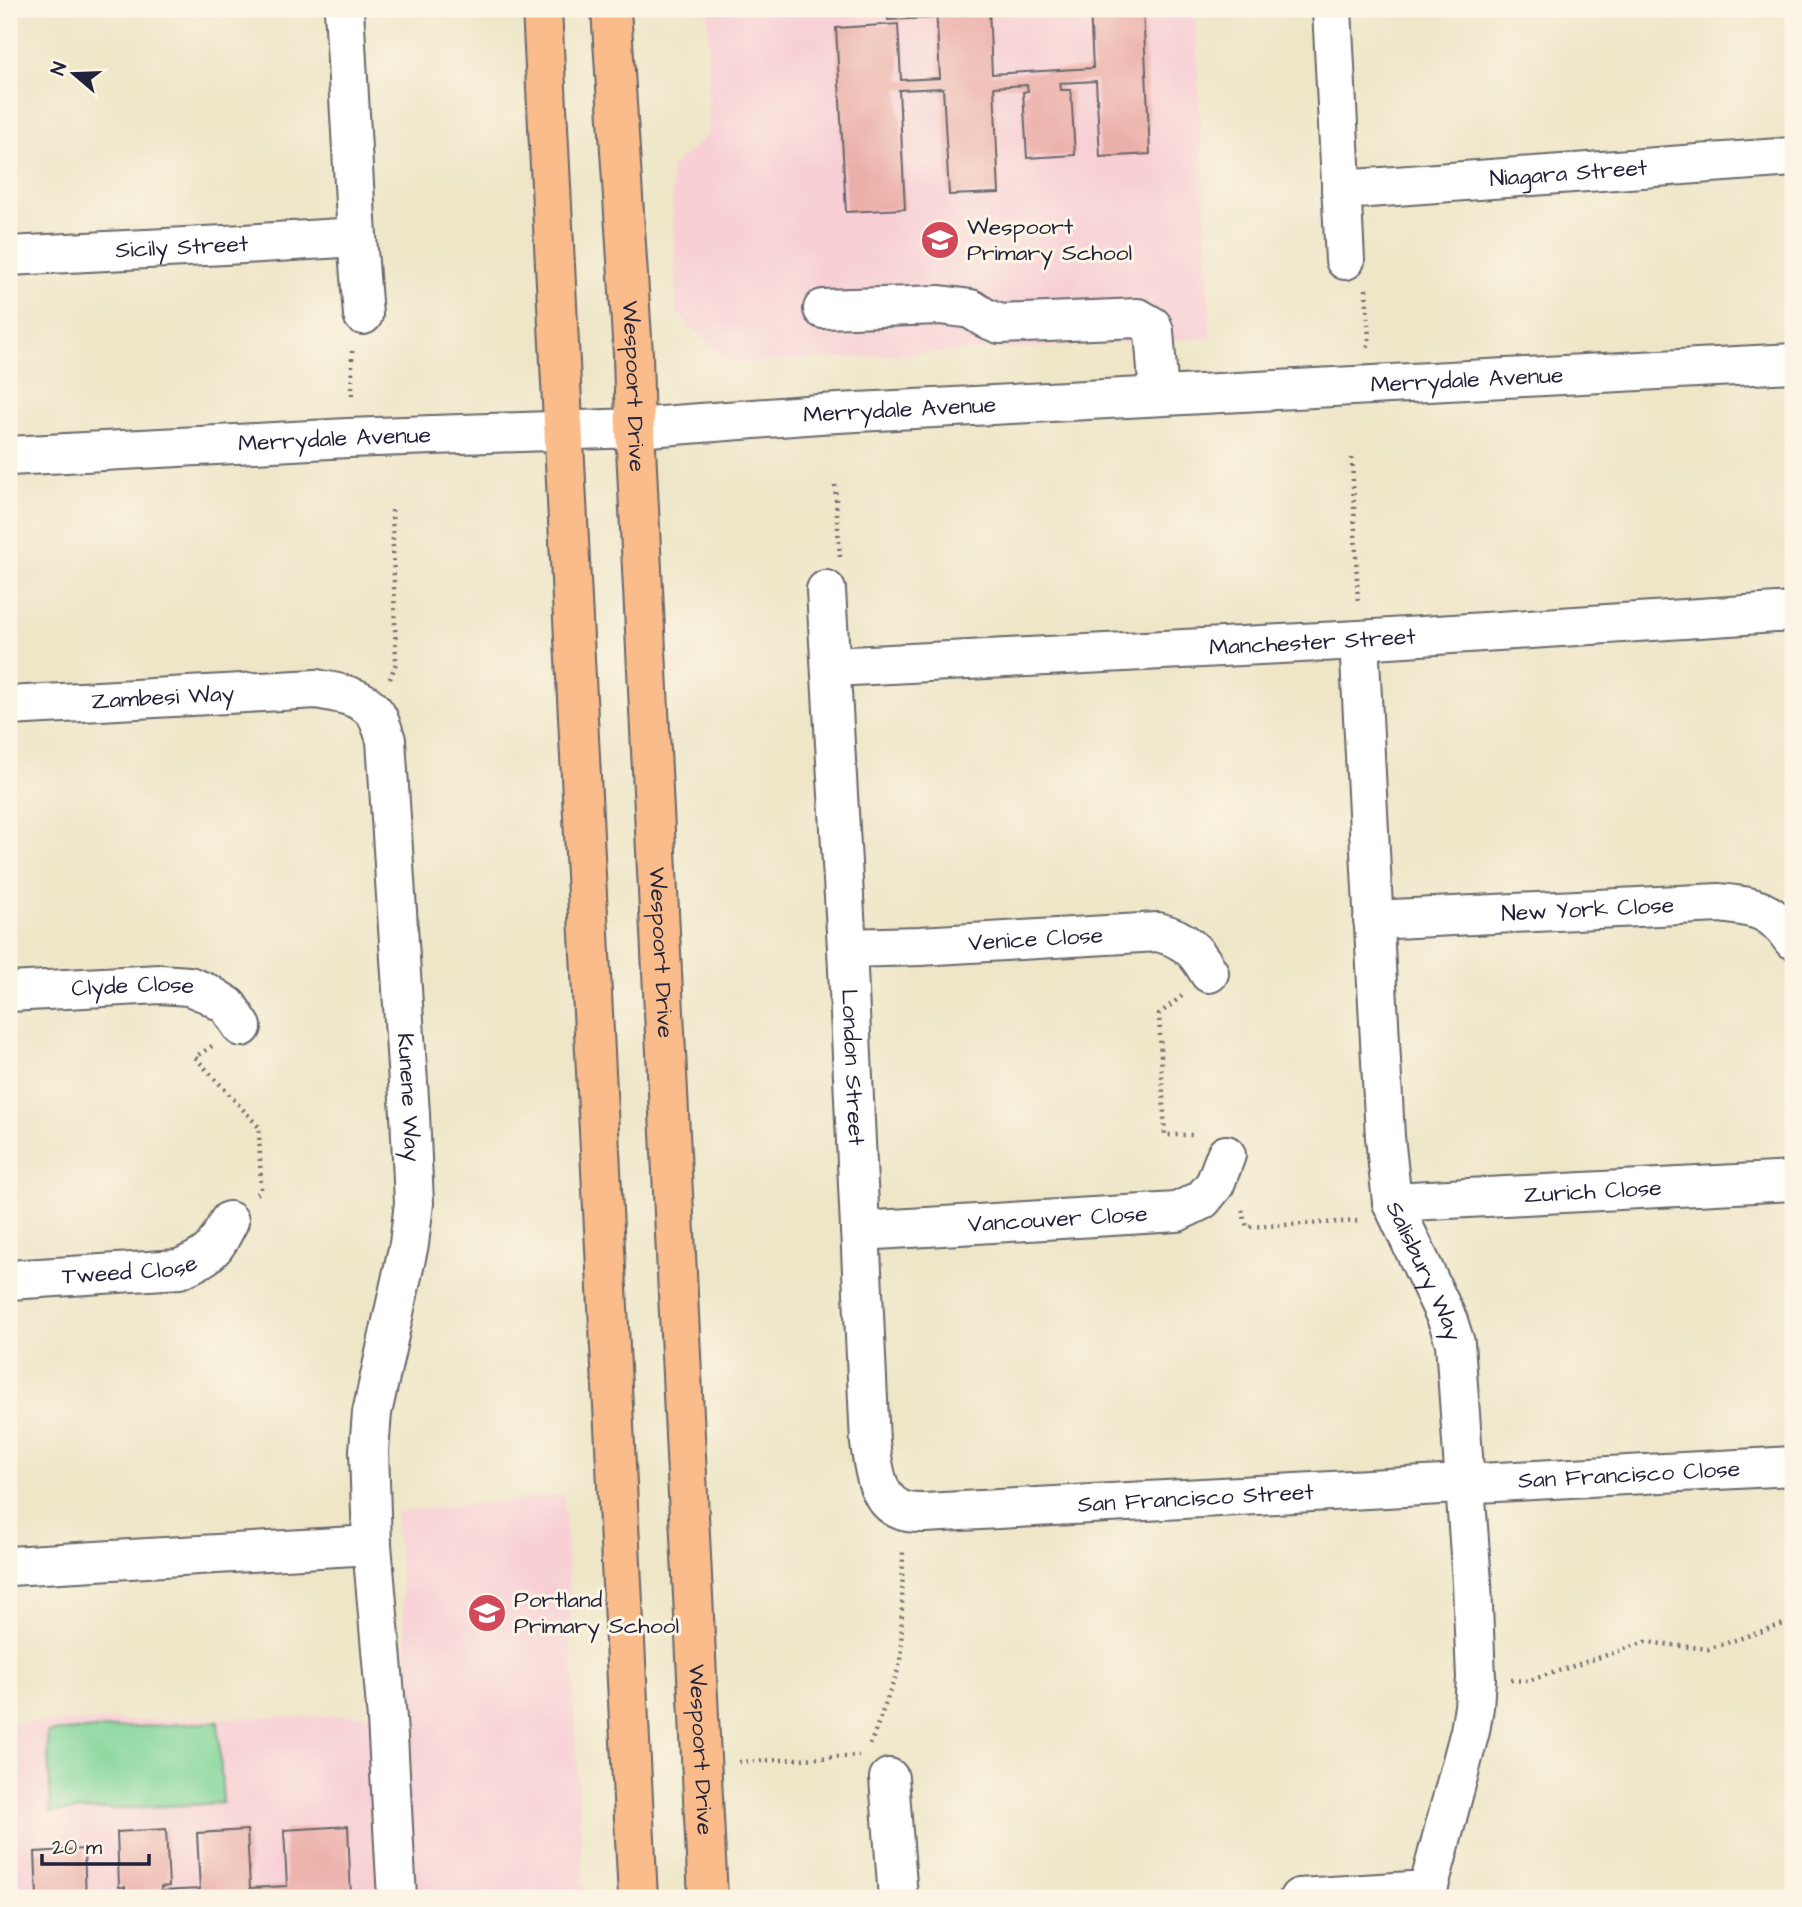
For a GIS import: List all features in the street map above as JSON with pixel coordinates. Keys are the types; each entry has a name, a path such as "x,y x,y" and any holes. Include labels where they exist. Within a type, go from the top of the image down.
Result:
{"main road":[{"path":"542,9 638,1898"},
{"name":"Wespoort Drive","path":"611,9 633,354 708,1898"}],"street":[{"path":"344,9 363,315"},
{"path":"1332,9 1345,260"},
{"name":"Niagara Street","path":"1342,190 1793,157"},
{"name":"Sicily Street","path":"9,256 357,237"},
{"path":"823,309 940,305 971,309 1000,324 1138,318 1152,326 1154,331 1159,396"},
{"name":"Merrydale Avenue","path":"9,456 348,438 635,428 819,414 1793,362"},
{"name":"London Street","path":"826,590 847,948 870,1443 877,1485 890,1504 916,1512"},
{"name":"Manchester Street","path":"832,667 1359,640 1793,612"},
{"name":"Salisbury Way","path":"1359,640 1385,1137 1392,1202 1455,1343 1476,1678 1470,1731 1428,1894"},
{"name":"Zambesi Way","path":"9,706 316,689 362,701 377,715"},
{"name":"Kunene Way","path":"377,715 386,740 390,774 414,1203 409,1244 372,1413 369,1450 372,1545 387,1719 397,1898"},
{"name":"New York Close","path":"1373,920 1719,904 1740,905 1764,912 1781,922 1792,939"},
{"name":"Venice Close","path":"847,948 1158,932 1184,943 1198,954 1209,973"},
{"name":"Clyde Close","path":"9,992 160,984 189,986 228,1006 242,1027"},
{"name":"Vancouver Close","path":"860,1231 1177,1212 1202,1200 1215,1184 1226,1155"},
{"name":"Zurich Close","path":"1392,1202 1793,1181"},
{"name":"Tweed Close","path":"9,1280 179,1269 200,1259 216,1246 229,1221"},
{"name":"San Francisco Close","path":"1465,1483 1793,1466"},
{"name":"San Francisco Street","path":"916,1512 1465,1483"},
{"path":"9,1566 372,1545"},
{"path":"889,1778 898,1898"},
{"path":"1299,1898 1428,1894"}],"path":[{"path":"1345,260 1365,269 1369,340 1365,354"},
{"path":"1352,458 1359,640"},
{"path":"826,590 842,582 835,485"},
{"path":"377,715 396,663 392,509"},
{"path":"1209,973 1159,1014 1166,1135 1225,1136 1226,1155 1247,1227 1365,1221 1392,1202"},
{"path":"229,1221 261,1190 259,1128 195,1057 242,1027"},
{"path":"739,1762 866,1755 901,1662 901,1563 916,1512"},
{"path":"1476,1678 1528,1681 1646,1642 1708,1648 1793,1621"}],"shaded area":[{"name":"Wespoort Primary School","path":"708,9 1195,9 1211,338 731,364 677,313 671,168 709,134"},
{"name":"Portland Primary School","path":"564,1495 584,1898 9,1898 9,1723 412,1714 395,1512"}],"green space":[{"path":"218,1722 223,1803 51,1812 47,1732"}],"building":[{"path":"887,9 933,9 933,18 888,20"},
{"path":"936,9 989,9 992,74 1093,68 1090,9 1143,9 1150,154 1100,157 1096,81 1060,83 1061,90 1071,90 1075,155 1027,158 1023,92 1028,91 1027,85 994,87 999,193 949,195 943,88 899,90 905,209 846,212 836,28 898,24 901,80 940,78"},
{"path":"348,1826 351,1898 92,1898 125,1895 125,1887 119,1887 117,1832 166,1829 169,1886 161,1887 161,1891 200,1889 197,1833 247,1830 250,1888 287,1886 284,1830"},
{"path":"84,1849 86,1898 37,1898 35,1852"}],"place":[{"name":"Wespoort Primary School","path":"940,240"},
{"name":"Portland Primary School","path":"487,1613"}]}
